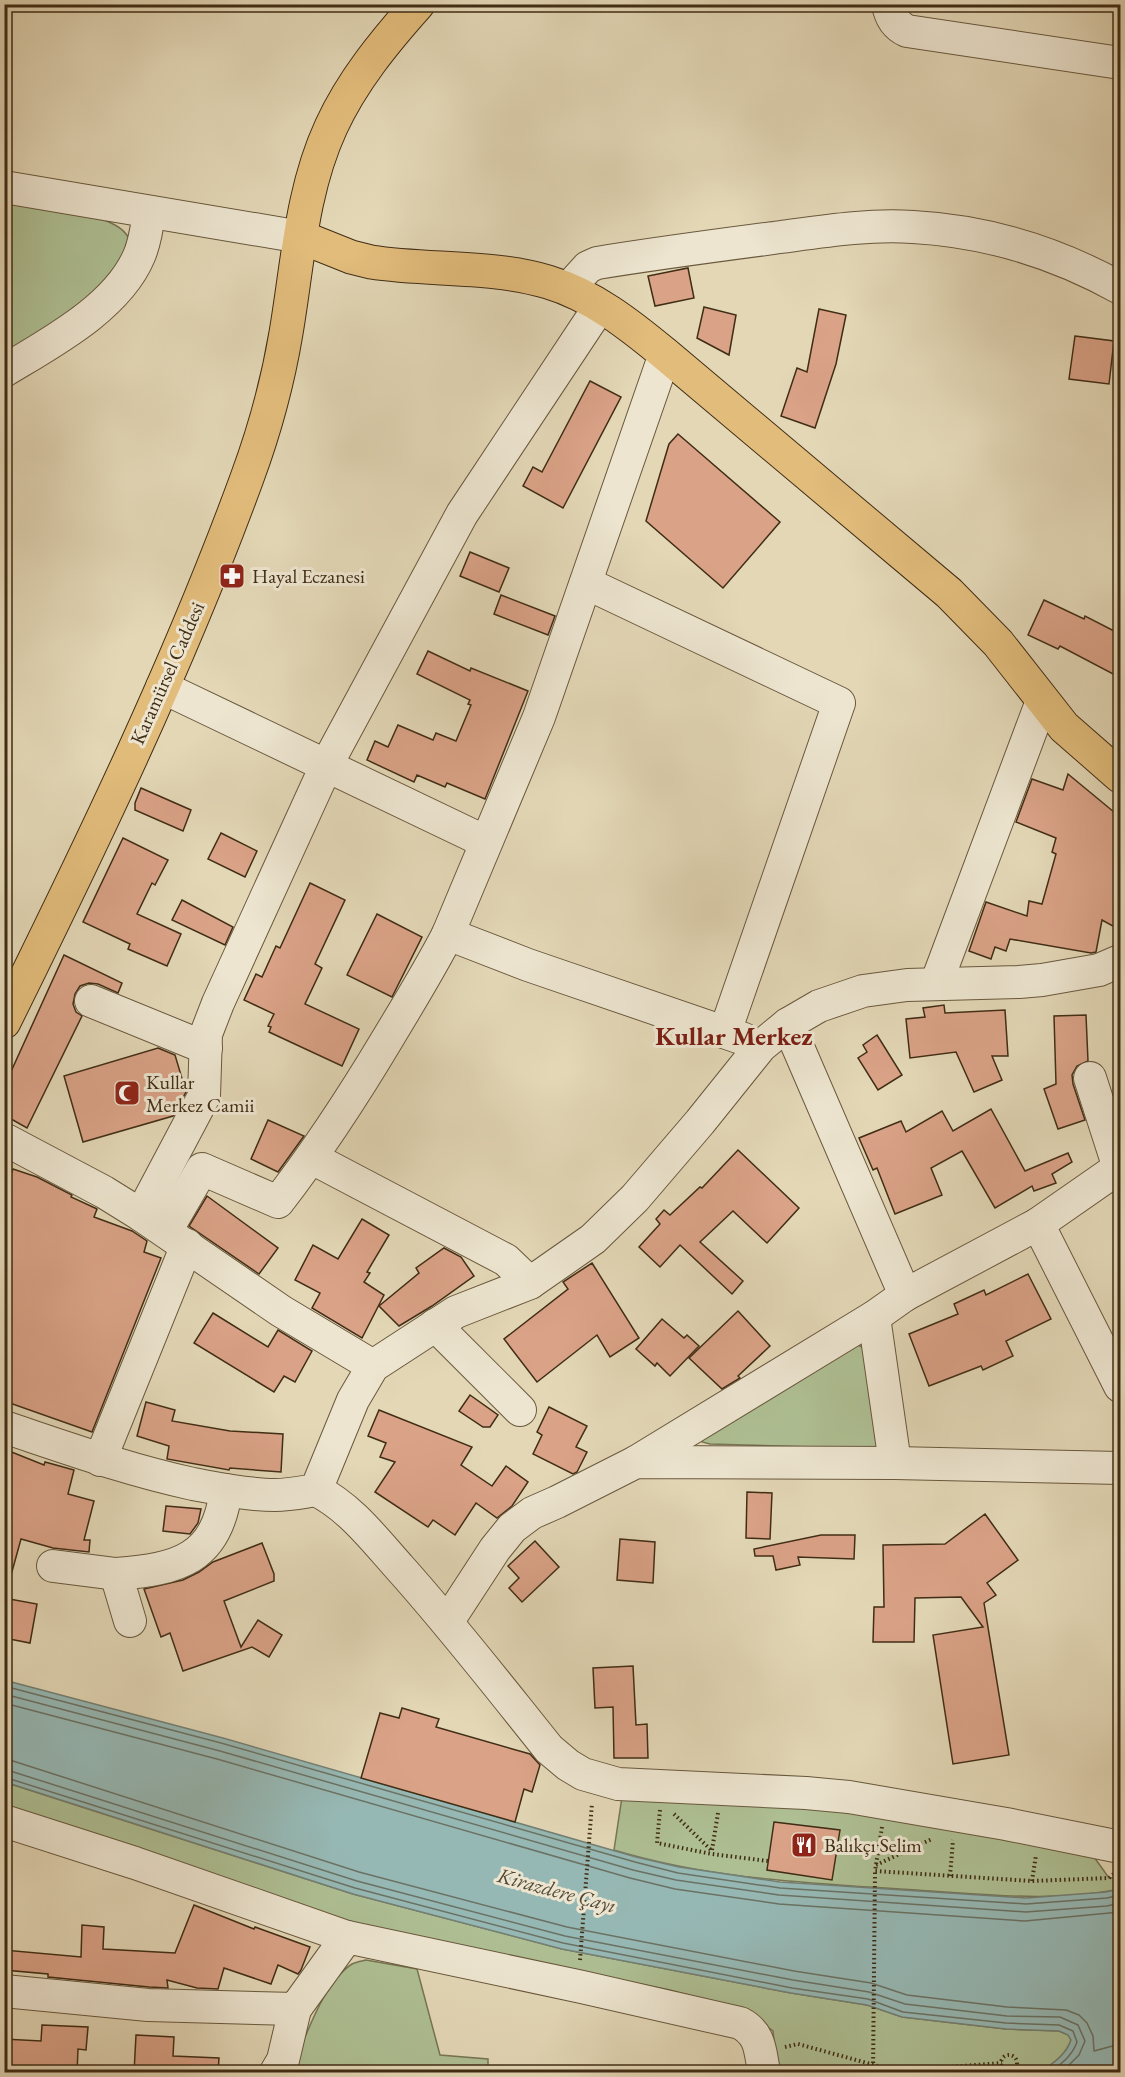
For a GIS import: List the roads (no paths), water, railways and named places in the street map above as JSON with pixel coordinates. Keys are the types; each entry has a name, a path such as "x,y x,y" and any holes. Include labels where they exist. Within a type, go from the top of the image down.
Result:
{"main road":[{"name":"Karamürsel Caddesi","path":"4,1022 13,983 76,874 162,687 208,579 252,465 268,411 285,337 307,194 332,125 348,95 384,42 418,4"},
{"path":"301,237 351,257 371,262 525,277 568,289 600,306 637,331 950,593 998,643 1064,727 1120,776"}],"street":[{"path":"888,4 889,12 896,24 907,31 1120,63"},
{"path":"4,187 301,237"},
{"path":"4,371 63,335 104,303 126,279 144,243 149,212"},
{"path":"568,289 588,267 597,263 811,233 890,226 952,231 1040,251 1079,267 1120,288"},
{"path":"100,1460 204,1096 206,1034 218,1003 327,764 462,514 600,306"},
{"path":"165,1230 202,1169 278,1202 312,1158 434,961 448,934 539,717 665,354"},
{"path":"586,583 839,703 725,1032"},
{"path":"162,687 486,842"},
{"path":"936,984 1042,701"},
{"path":"448,934 528,965 761,1046"},
{"path":"316,1490 353,1400 373,1366 456,1312 530,1283 593,1239 635,1198 761,1046 788,1024 819,1006 882,987 1019,982 1113,970"},
{"path":"91,1000 206,1048"},
{"path":"788,1024 905,1295"},
{"path":"448,1621 495,1549 512,1528 532,1513 636,1462 874,1317 905,1295 1038,1224 1120,1168 1090,1078"},
{"path":"4,1139 104,1192 165,1230 281,1311 373,1366"},
{"path":"312,1158 506,1260 530,1283"},
{"path":"1038,1224 1120,1386"},
{"path":"874,1317 895,1463"},
{"path":"435,1325 520,1410"},
{"path":"4,1427 100,1460 159,1477 258,1494 278,1495 316,1490 333,1498 360,1522 448,1621 549,1749 583,1774 662,1794 721,1789 806,1793 885,1802 955,1821 1120,1847"},
{"path":"636,1462 895,1463 1120,1468"},
{"path":"53,1566 116,1574 150,1571 173,1565 196,1553 218,1528 224,1511 226,1490"},
{"path":"116,1574 130,1621"},
{"path":"4,1821 135,1863 347,1937 740,2023 751,2029 757,2037 762,2062"},
{"path":"276,2073 283,2060 295,2009 347,1937"},
{"path":"4,1991 148,2005 295,2009"}],"water":[{"name":"Kirazdere Çayı","path":"4,1680 223,1738 636,1857 679,1867 780,1882 1026,1898 1120,1889 1120,2066 1102,2072 1041,2072 1066,2050 1071,2040 1068,2035 1059,2031 1006,2029 902,2017 867,2005 791,1993 562,1949 353,1894 5,1782"}],"place":[{"name":"Hayal Eczanesi","path":"232,576"},
{"name":"Kullar Merkez Camii","path":"127,1093"},
{"name":"Balıkçı Selim","path":"804,1845"}],"district":[{"name":"Kullar Merkez","path":"734,1036"}]}
